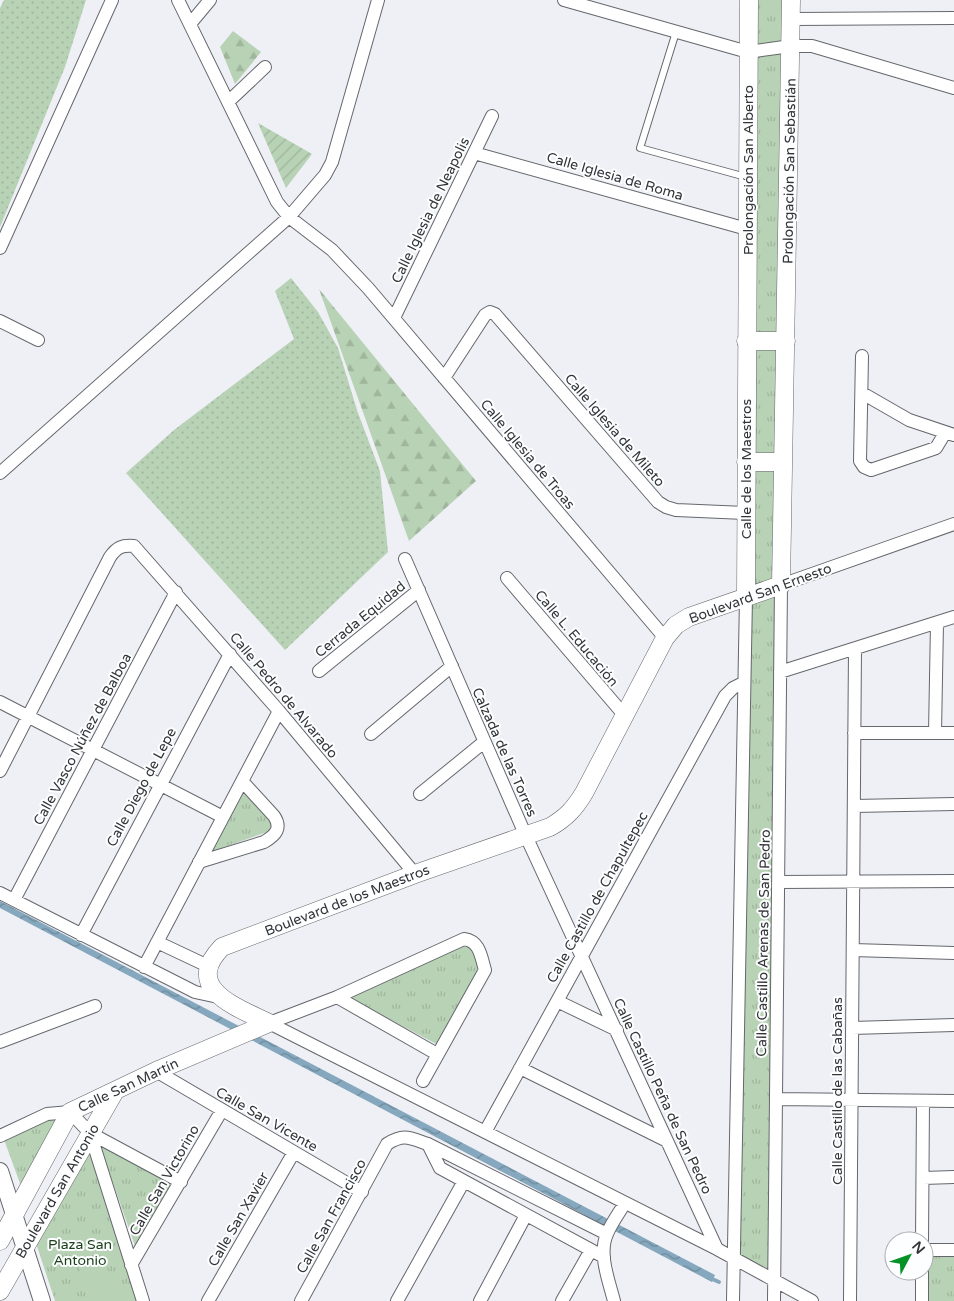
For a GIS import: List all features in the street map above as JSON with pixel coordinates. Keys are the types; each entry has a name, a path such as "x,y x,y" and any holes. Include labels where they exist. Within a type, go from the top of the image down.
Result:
{"main road":[{"name":"Prolongación San Alberto","path":"746,341 749,0"},
{"name":"Prolongación San Sebastián","path":"786,341 791,0"},
{"path":"746,341 786,341 781,585"},
{"name":"Calle de los Maestros","path":"746,341 746,597"},
{"path":"746,462 784,462"},
{"name":"Boulevard San Ernesto","path":"524,834 550,827 573,810 625,716 665,638 676,625 689,617 781,585"},
{"name":"Boulevard de los Maestros","path":"210,967 215,955 222,947 524,834"},
{"path":"210,967 212,988 218,997 262,1026"},
{"name":"Calle San Martín","path":"70,1112 156,1071 262,1026"},
{"name":"Boulevard San Antonio","path":"0,1293 114,1091"},
{"name":"Boulevard San Antonio","path":"0,1241 70,1112"}],"street":[{"path":"0,248 112,0"},
{"name":"Calle Iglesia de Troas","path":"178,0 277,202 289,216 332,250 368,288 665,638"},
{"path":"0,473 289,216 325,174 332,162 378,0"},
{"path":"564,0 748,52 791,46 812,46 954,88"},
{"path":"190,24 203,2"},
{"path":"791,19 954,18"},
{"path":"228,102 265,66"},
{"name":"Calle Iglesia de Neapolis","path":"394,318 492,116"},
{"name":"Calle Iglesia de Roma","path":"474,153 747,229"},
{"name":"Calle Iglesia de Mileto","path":"444,378 485,315 490,312 495,314 658,502 666,508 676,510 745,513"},
{"path":"0,321 38,340"},
{"path":"862,356 860,461 864,467 871,470 936,448 950,434 909,420 862,393"},
{"name":"Boulevard San Ernesto","path":"781,585 954,524"},
{"name":"Calle Pedro de Alvarado","path":"27,716 110,557 116,549 124,545 134,546 279,711 415,874"},
{"name":"Calzada de las Torres","path":"405,558 524,834 582,955"},
{"name":"Calle L. Educación","path":"507,578 625,716"},
{"name":"Calle Castillo Arenas de San Pedro","path":"774,1301 781,585"},
{"name":"Cerrada Equidad","path":"319,671 419,590"},
{"name":"Calle Vasco Núñez de Balboa","path":"14,900 176,592"},
{"name":"Calle Castillo Arenas de San Pedro","path":"733,1301 746,597"},
{"path":"780,672 954,617"},
{"path":"935,733 937,623"},
{"name":"Calle Castillo de las Cabañas","path":"850,1301 855,649"},
{"name":"Calle Diego de Lepe","path":"81,935 159,784 230,654"},
{"path":"371,734 452,666"},
{"name":"Calle Castillo de Chapultepec","path":"485,1132 725,696 733,688 743,683"},
{"path":"0,702 223,817"},
{"path":"144,967 279,711"},
{"path":"0,771 27,716"},
{"path":"854,733 954,733"},
{"path":"420,794 484,742"},
{"path":"199,862 264,842 273,837 278,830 278,822 274,816 242,781"},
{"path":"854,806 954,804"},
{"path":"778,882 853,880 954,881"},
{"path":"0,893 195,992 218,997"},
{"path":"262,1026 337,997 464,939 472,940 478,946 484,970 423,1081"},
{"path":"157,942 210,967"},
{"path":"853,950 954,952"},
{"name":"Calle Castillo Peña de San Pedro","path":"582,955 717,1249"},
{"path":"337,997 437,1054"},
{"path":"557,1001 617,1030"},
{"path":"0,1042 95,1006"},
{"path":"262,1026 485,1132 717,1249 812,1301"},
{"path":"852,1028 954,1026"},
{"path":"520,1068 667,1141"},
{"name":"Calle San Vicente","path":"156,1071 362,1192"},
{"path":"776,1099 954,1101"},
{"path":"922,1231 923,1101"},
{"name":"Calle San Victorino","path":"131,1266 222,1110"},
{"path":"70,1112 90,1133 181,1182"},
{"name":"Calle San Martín","path":"0,1136 47,1114 70,1112"},
{"path":"90,1133 142,1301"},
{"name":"Calle San Francisco","path":"301,1301 387,1144 398,1137 408,1137 428,1144"},
{"path":"428,1144 611,1227"},
{"path":"428,1144 440,1168 604,1257"},
{"name":"Calle San Xavier","path":"208,1301 294,1152"},
{"path":"0,1171 42,1301"},
{"path":"922,1178 954,1177"},
{"path":"397,1301 464,1181"},
{"path":"614,1301 604,1257 611,1227 625,1203"},
{"path":"480,1301 526,1214"},
{"path":"562,1301 571,1295 591,1250"},
{"path":"934,1250 954,1250"},
{"path":"922,1281 922,1301"},
{"path":"0,1293 2,1301"}],"lane":[{"path":"676,32 640,148 748,177"}],"green space":[{"path":"4,0 86,0 65,67 0,227 0,8"},
{"path":"752,0 786,0 772,1277 736,1258"},
{"path":"233,31 261,52 235,84 220,47"},
{"path":"258,123 312,154 286,188"},
{"path":"291,278 318,312 338,348 358,413 380,471 388,552 285,650 126,473 174,430 294,339 275,291"},
{"path":"319,289 476,481 409,541"},
{"path":"244,792 272,824 270,831 210,852"},
{"path":"464,943 470,944 480,970 438,1045 346,996"},
{"path":"62,1116 21,1186 3,1137 47,1117"},
{"path":"98,1140 176,1183 138,1246 135,1246"},
{"name":"Plaza San Antonio","path":"90,1149 137,1301 55,1301 36,1243"},
{"path":"934,1251 954,1251 954,1301 922,1301 923,1281 934,1281"},
{"path":"104,1259 119,1301 90,1301 79,1267"}],"water":[{"path":"0,901 715,1275 712,1282 0,908"}],"waterway":[{"path":"710,1278 719,1282"}]}
